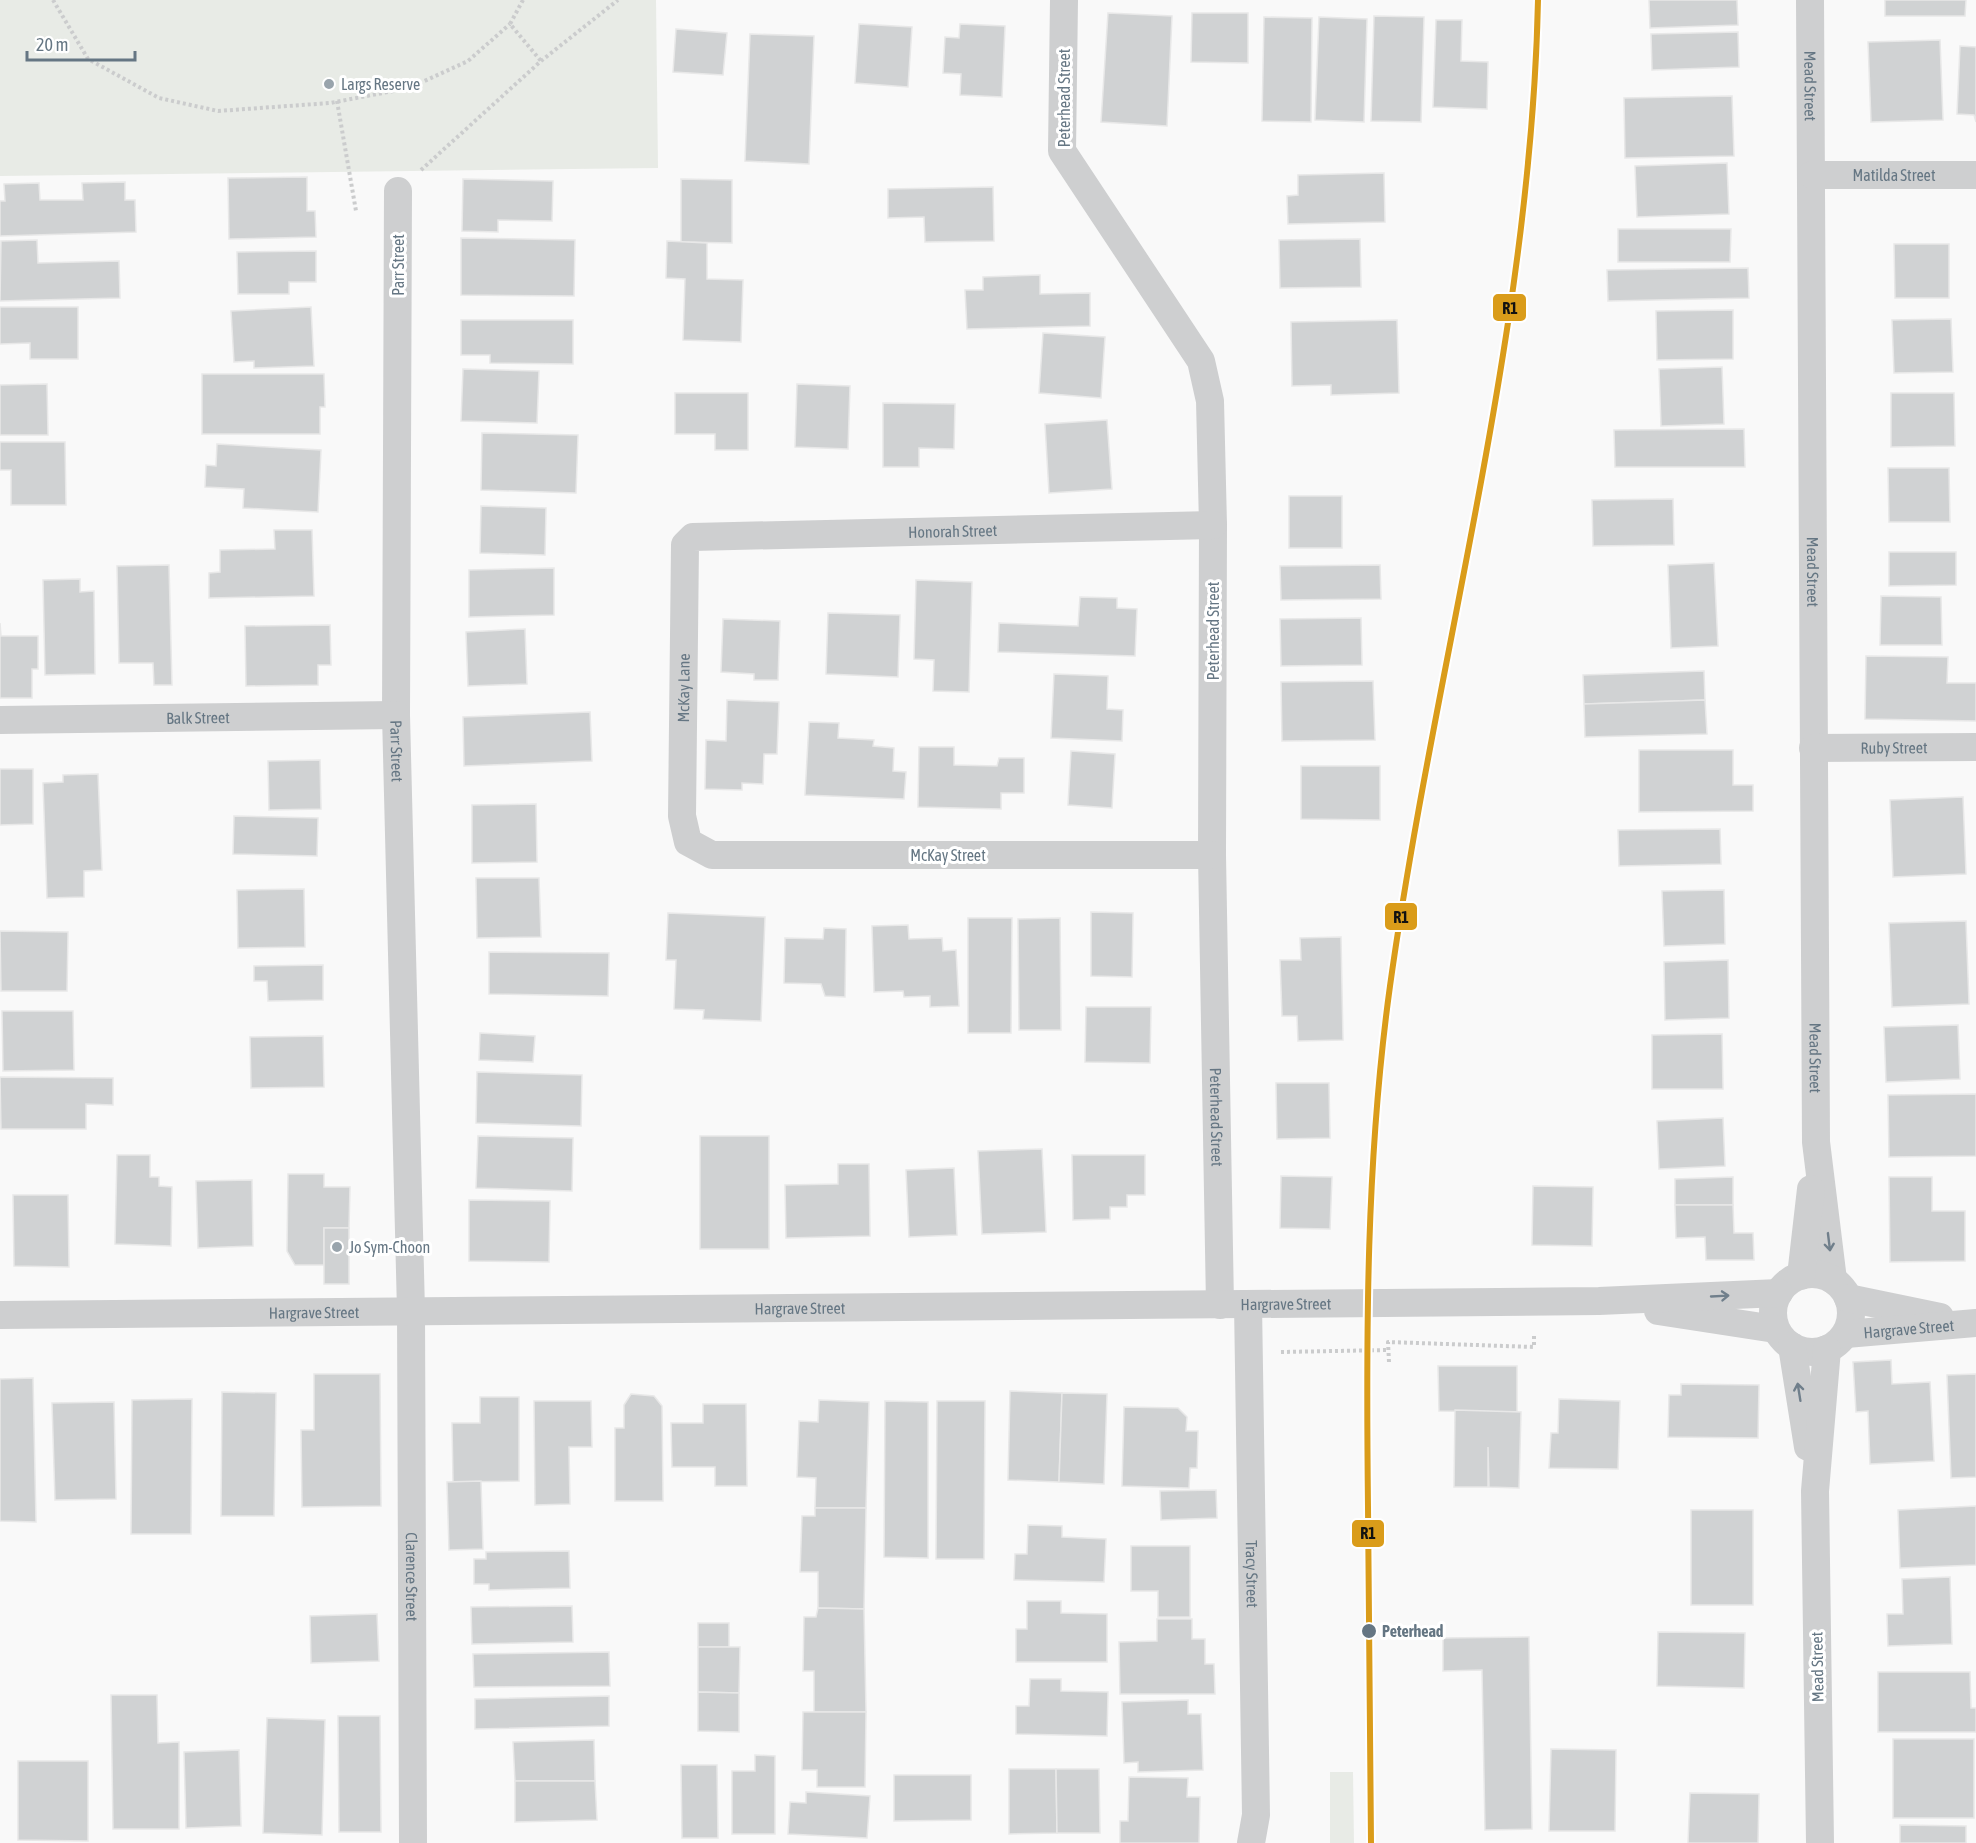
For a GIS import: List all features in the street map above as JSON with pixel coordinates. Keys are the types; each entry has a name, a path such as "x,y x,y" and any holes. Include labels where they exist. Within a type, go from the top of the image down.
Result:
{"street":[{"name":"Peterhead Street","path":"1064,0 1062,151 1201,361 1210,401 1213,525 1212,855 1220,1305"},
{"name":"Mead Street","path":"1810,0 1816,1142 1841,1289"},
{"name":"Matilda Street","path":"1812,175 1976,175"},
{"name":"Parr Street","path":"398,191 396,715 411,1311"},
{"name":"Honorah Street","path":"693,537 1213,525"},
{"name":"McKay Lane","path":"688,842 682,816 685,545 693,537"},
{"name":"Balk Street","path":"0,720 396,715"},
{"name":"Ruby Street","path":"1813,748 1976,747"},
{"name":"McKay Street","path":"688,842 712,855 1212,855"},
{"name":"Mead Street","path":"1790,1284 1816,1142"},
{"path":"1820,1274 1841,1289 1851,1321 1836,1342 1806,1352 1783,1338 1773,1307 1790,1284 1820,1274"},
{"name":"Hargrave Street","path":"0,1315 1599,1301 1790,1284"},
{"name":"Hargrave Street","path":"1841,1289 1974,1323"},
{"name":"Hargrave Street","path":"1599,1301 1783,1338"},
{"name":"Tracy Street","path":"1248,1304 1256,1815 1251,1843"},
{"name":"Clarence Street","path":"411,1311 413,1843"},
{"name":"Hargrave Street","path":"1836,1342 1974,1323"},
{"name":"Mead Street","path":"1783,1338 1815,1491"},
{"name":"Mead Street","path":"1820,1843 1815,1491 1836,1342"}],"path":[{"path":"53,0 88,59 159,98 218,111 337,101 409,88 468,61 510,24 523,0"},
{"path":"398,191 541,61 618,0"},
{"path":"510,24 541,61"},
{"path":"337,101 356,211"},
{"path":"1389,1362 1388,1342 1534,1347 1534,1302"},
{"path":"1279,1352 1388,1350"}],"shaded area":[{"name":"Largs Reserve","path":"0,0 656,0 658,168 0,176"},
{"path":"1330,1772 1353,1772 1354,1843 1330,1843"}],"building":[{"path":"1649,0 1737,0 1738,25 1650,28"},
{"path":"1885,0 1966,0 1965,16 1885,16"},
{"path":"1108,13 1172,16 1167,126 1101,122"},
{"path":"1192,13 1248,13 1248,63 1191,62"},
{"path":"1374,16 1424,17 1421,122 1371,121"},
{"path":"1264,17 1312,18 1311,122 1262,121"},
{"path":"1319,17 1367,19 1364,122 1315,120"},
{"path":"1436,20 1462,20 1461,61 1488,62 1487,109 1433,107"},
{"path":"859,24 912,27 908,87 855,83"},
{"path":"960,24 1005,26 1002,97 960,95 961,74 943,73 945,37 959,38"},
{"path":"676,29 727,33 723,75 673,72"},
{"path":"1738,32 1739,67 1652,70 1651,34"},
{"path":"750,34 814,36 809,164 745,161"},
{"path":"1940,40 1943,120 1871,122 1868,42"},
{"path":"1960,46 1976,47 1976,122 1974,115 1957,114"},
{"path":"1732,96 1734,156 1625,158 1624,98"},
{"path":"1727,163 1729,214 1637,217 1635,166"},
{"path":"1384,173 1385,222 1288,224 1287,196 1298,195 1298,175"},
{"path":"307,177 307,211 315,211 316,237 229,239 228,178"},
{"path":"463,179 553,181 552,221 498,220 498,232 462,231"},
{"path":"681,179 732,180 732,243 681,242"},
{"path":"125,182 125,200 135,200 136,232 0,236 0,201 5,201 4,184 39,183 40,200 83,200 82,183"},
{"path":"993,187 994,241 925,242 924,217 888,218 888,189"},
{"path":"1618,229 1731,229 1730,262 1618,262"},
{"path":"461,238 575,240 574,296 461,295"},
{"path":"1360,239 1361,287 1280,288 1279,240"},
{"path":"37,240 38,263 119,261 120,298 0,301 1,241"},
{"path":"667,241 707,243 707,279 743,280 741,342 683,340 685,279 666,278"},
{"path":"1894,244 1949,244 1949,298 1895,298"},
{"path":"316,251 316,282 289,282 289,294 238,294 237,252"},
{"path":"1748,268 1749,298 1608,301 1607,270"},
{"path":"1040,275 1040,294 1090,293 1090,326 967,329 965,290 983,290 983,277"},
{"path":"0,307 78,307 78,359 30,359 30,343 0,344"},
{"path":"311,307 314,366 254,368 254,361 234,362 231,311"},
{"path":"1733,310 1733,359 1657,360 1656,311"},
{"path":"1951,319 1953,372 1894,373 1892,320"},
{"path":"461,320 573,320 573,364 490,363 490,355 461,355"},
{"path":"1397,320 1399,393 1331,395 1331,385 1292,386 1291,322"},
{"path":"1043,333 1105,337 1101,398 1039,393"},
{"path":"1722,367 1724,424 1661,426 1659,369"},
{"path":"463,369 539,371 537,423 461,421"},
{"path":"202,374 324,374 325,407 320,407 320,434 202,434"},
{"path":"47,384 48,435 0,435 0,385"},
{"path":"797,384 850,386 848,449 795,447"},
{"path":"675,393 748,393 748,450 715,450 715,434 675,434"},
{"path":"1891,393 1954,393 1955,446 1891,447"},
{"path":"883,403 955,404 954,449 919,448 919,467 883,467"},
{"path":"1107,420 1112,489 1049,493 1045,424"},
{"path":"1744,429 1745,467 1615,467 1614,430"},
{"path":"482,433 578,435 576,493 481,490"},
{"path":"0,442 65,442 66,505 11,505 11,470 0,470"},
{"path":"217,444 321,450 318,512 243,508 244,489 205,487 206,465 216,466"},
{"path":"1888,468 1949,468 1950,522 1889,522"},
{"path":"1289,496 1342,496 1342,548 1289,548"},
{"path":"1673,499 1674,545 1593,546 1592,500"},
{"path":"481,506 546,508 545,555 480,553"},
{"path":"274,530 312,530 314,596 209,598 209,573 220,572 220,550 275,549"},
{"path":"1889,552 1956,552 1956,585 1889,586"},
{"path":"1714,563 1718,646 1671,648 1668,565"},
{"path":"169,565 172,685 154,685 153,663 119,663 117,566"},
{"path":"1380,565 1381,599 1281,600 1280,566"},
{"path":"554,568 554,615 469,617 469,570"},
{"path":"80,579 80,592 94,591 95,674 45,675 43,580"},
{"path":"916,580 972,582 969,692 933,691 934,660 914,659"},
{"path":"1881,596 1941,597 1942,645 1880,645"},
{"path":"1080,597 1117,598 1117,608 1137,609 1135,656 998,652 999,623 1078,626"},
{"path":"828,613 900,615 898,677 826,674"},
{"path":"1361,618 1362,665 1281,666 1280,619"},
{"path":"723,619 780,621 778,680 754,680 754,674 721,672"},
{"path":"0,623 1,636 38,636 38,669 32,669 32,698 0,698"},
{"path":"330,625 331,665 318,665 318,685 246,686 245,626"},
{"path":"525,629 527,684 468,686 466,632"},
{"path":"1866,656 1948,657 1947,683 1976,683 1976,721 1865,719"},
{"path":"1704,671 1705,700 1584,704 1583,675"},
{"path":"1054,674 1108,676 1107,709 1123,710 1122,741 1051,738"},
{"path":"1373,681 1375,740 1282,741 1281,682"},
{"path":"727,700 779,702 777,754 764,754 763,784 742,783 742,790 705,789 706,740 726,741"},
{"path":"1705,700 1707,734 1585,737 1584,704"},
{"path":"590,712 592,761 464,766 463,717"},
{"path":"809,722 839,723 838,738 874,740 873,746 894,748 893,771 906,772 904,799 805,795"},
{"path":"919,747 954,747 954,765 997,766 999,758 1024,758 1024,793 1001,793 1001,809 918,807"},
{"path":"1639,750 1733,750 1733,785 1753,785 1753,811 1639,812"},
{"path":"1071,751 1115,754 1112,808 1068,805"},
{"path":"320,760 321,809 269,810 268,761"},
{"path":"1301,766 1380,766 1380,820 1301,819"},
{"path":"0,769 33,769 33,824 0,825"},
{"path":"98,774 102,870 84,871 84,897 47,898 43,783 63,782 63,775"},
{"path":"1963,797 1966,874 1893,877 1890,800"},
{"path":"536,804 537,862 472,863 472,805"},
{"path":"234,816 318,818 317,856 233,854"},
{"path":"1720,829 1721,864 1619,866 1618,830"},
{"path":"476,878 539,878 541,937 477,938"},
{"path":"304,889 305,947 238,948 237,890"},
{"path":"1724,890 1725,944 1664,946 1662,891"},
{"path":"1091,912 1133,913 1132,977 1091,976"},
{"path":"668,913 765,917 761,1021 703,1019 704,1010 674,1009 676,960 666,960"},
{"path":"968,918 1012,918 1011,1033 968,1033"},
{"path":"1060,918 1061,1030 1019,1030 1018,919"},
{"path":"1966,921 1969,1004 1892,1007 1889,923"},
{"path":"908,925 909,939 942,938 943,951 956,950 959,1006 930,1007 930,996 904,997 903,991 874,992 872,926"},
{"path":"824,928 846,929 845,997 825,996 821,984 784,983 785,938 823,939"},
{"path":"0,931 68,932 67,991 1,991"},
{"path":"1341,937 1343,1040 1298,1041 1297,1016 1282,1016 1280,960 1301,960 1300,938"},
{"path":"489,952 609,953 608,996 489,994"},
{"path":"1728,960 1729,1018 1665,1020 1664,962"},
{"path":"323,965 323,1000 268,1001 267,981 254,981 254,966"},
{"path":"1086,1007 1151,1007 1150,1063 1085,1062"},
{"path":"2,1011 73,1011 74,1070 3,1071"},
{"path":"1958,1025 1960,1079 1886,1082 1884,1027"},
{"path":"480,1033 535,1036 533,1062 479,1060"},
{"path":"1722,1034 1723,1089 1652,1089 1652,1035"},
{"path":"323,1036 324,1087 251,1088 250,1037"},
{"path":"477,1072 582,1075 581,1126 476,1123"},
{"path":"0,1077 113,1078 113,1105 86,1104 86,1129 1,1129"},
{"path":"1276,1083 1329,1083 1330,1138 1277,1139"},
{"path":"1976,1094 1976,1156 1889,1157 1888,1095"},
{"path":"1723,1118 1725,1166 1659,1169 1657,1121"},
{"path":"478,1136 573,1138 572,1191 476,1188"},
{"path":"700,1136 769,1136 769,1249 700,1249"},
{"path":"1042,1149 1046,1232 982,1234 978,1151"},
{"path":"117,1155 150,1155 150,1177 159,1177 159,1186 172,1187 171,1246 115,1244"},
{"path":"1072,1155 1145,1155 1145,1195 1127,1195 1127,1207 1110,1207 1110,1219 1073,1220"},
{"path":"838,1164 869,1164 870,1236 786,1238 785,1185 838,1184"},
{"path":"954,1168 957,1235 909,1237 906,1170"},
{"path":"288,1174 324,1174 324,1187 350,1187 349,1228 324,1228 324,1265 295,1265 287,1251"},
{"path":"1281,1176 1332,1177 1330,1229 1280,1228"},
{"path":"1733,1177 1733,1205 1675,1205 1675,1179"},
{"path":"1889,1177 1932,1177 1932,1211 1965,1211 1965,1261 1890,1262"},
{"path":"252,1180 253,1246 198,1248 196,1181"},
{"path":"1533,1186 1593,1187 1592,1246 1532,1245"},
{"path":"13,1195 68,1195 69,1267 14,1266"},
{"path":"469,1200 550,1201 549,1262 469,1261"},
{"path":"1675,1205 1733,1205 1734,1233 1753,1233 1754,1260 1706,1260 1705,1237 1676,1238"},
{"name":"Jo Sym-Choon","path":"324,1228 349,1228 349,1284 324,1284"},
{"path":"1891,1360 1892,1384 1930,1382 1934,1461 1870,1464 1868,1411 1856,1412 1853,1362"},
{"path":"1438,1366 1517,1366 1517,1412 1439,1411"},
{"path":"314,1374 380,1374 381,1506 302,1507 301,1430 314,1430"},
{"path":"1976,1374 1976,1477 1951,1478 1947,1375"},
{"path":"33,1378 36,1522 0,1521 0,1379"},
{"path":"1681,1384 1759,1385 1758,1438 1668,1437 1669,1395 1681,1395"},
{"path":"1010,1391 1062,1393 1059,1482 1008,1480"},
{"path":"222,1392 276,1393 274,1516 221,1516"},
{"path":"1062,1393 1107,1394 1104,1484 1059,1482"},
{"path":"631,1394 654,1396 662,1406 663,1501 615,1501 615,1428 624,1428 624,1405"},
{"path":"480,1397 519,1397 519,1481 453,1482 452,1423 480,1423"},
{"path":"192,1399 191,1534 131,1534 132,1400"},
{"path":"1559,1399 1620,1401 1618,1469 1549,1468 1551,1433 1558,1433"},
{"path":"819,1400 869,1402 866,1508 815,1508 816,1478 797,1477 799,1421 818,1422"},
{"path":"534,1401 591,1401 592,1447 569,1447 570,1504 535,1505"},
{"path":"885,1401 928,1402 928,1558 884,1557"},
{"path":"937,1401 985,1401 984,1559 936,1559"},
{"path":"114,1402 116,1499 55,1500 52,1403"},
{"path":"703,1404 746,1404 747,1486 715,1486 715,1467 672,1467 671,1423 703,1423"},
{"path":"1124,1407 1178,1408 1187,1417 1186,1431 1198,1431 1197,1468 1190,1468 1189,1488 1122,1486"},
{"path":"1455,1410 1521,1412 1519,1488 1489,1487 1488,1447 1488,1487 1454,1487"},
{"path":"481,1481 483,1549 449,1550 447,1482"},
{"path":"1216,1490 1217,1518 1161,1520 1160,1491"},
{"path":"1976,1506 1976,1565 1900,1568 1898,1510"},
{"path":"815,1508 866,1508 864,1609 818,1608 818,1572 800,1572 802,1516 815,1516"},
{"path":"1691,1510 1753,1510 1753,1605 1691,1605"},
{"path":"1028,1525 1062,1526 1062,1537 1106,1539 1104,1582 1014,1580 1015,1554 1027,1554"},
{"path":"1131,1546 1190,1546 1190,1617 1158,1617 1158,1591 1131,1591"},
{"path":"569,1551 570,1588 489,1590 489,1584 474,1584 474,1559 486,1559 486,1552"},
{"path":"1950,1577 1952,1644 1888,1646 1887,1614 1903,1614 1902,1579"},
{"path":"1027,1601 1061,1601 1061,1613 1107,1614 1107,1662 1016,1662 1016,1629 1027,1629"},
{"path":"572,1606 573,1642 472,1644 471,1607"},
{"path":"818,1608 864,1609 866,1712 814,1712 814,1671 803,1671 804,1617 816,1617"},
{"path":"377,1614 379,1661 311,1663 310,1616"},
{"path":"1157,1619 1192,1619 1192,1639 1205,1639 1205,1664 1214,1664 1215,1694 1120,1694 1119,1642 1157,1641"},
{"path":"698,1623 729,1623 729,1647 698,1647"},
{"path":"1658,1632 1745,1633 1744,1688 1657,1686"},
{"path":"1529,1637 1532,1829 1485,1830 1482,1670 1443,1671 1443,1638"},
{"path":"698,1647 740,1647 739,1693 698,1692"},
{"path":"609,1652 610,1686 474,1687 473,1654"},
{"path":"1878,1672 1970,1672 1971,1708 1976,1708 1976,1732 1878,1732"},
{"path":"1030,1679 1061,1679 1061,1691 1108,1692 1107,1736 1016,1734 1016,1706 1029,1706"},
{"path":"698,1692 739,1693 739,1732 698,1731"},
{"path":"111,1695 157,1695 158,1743 179,1742 179,1829 113,1829"},
{"path":"609,1696 609,1726 475,1729 475,1699"},
{"path":"1188,1700 1188,1714 1201,1714 1203,1770 1138,1772 1138,1762 1124,1763 1122,1702"},
{"path":"803,1712 866,1712 865,1787 817,1787 817,1770 802,1770"},
{"path":"338,1716 380,1716 381,1832 339,1832"},
{"path":"267,1718 325,1720 322,1835 263,1833"},
{"path":"1893,1739 1974,1739 1974,1818 1893,1818"},
{"path":"594,1740 595,1781 515,1781 513,1742"},
{"path":"1551,1749 1616,1750 1615,1831 1549,1831"},
{"path":"239,1750 241,1826 186,1828 184,1752"},
{"path":"755,1755 775,1756 775,1834 732,1834 732,1771 755,1771"},
{"path":"18,1761 88,1761 88,1841 18,1840"},
{"path":"681,1765 717,1765 718,1838 682,1838"},
{"path":"1009,1769 1056,1769 1057,1833 1009,1834"},
{"path":"1056,1769 1099,1769 1100,1833 1057,1833"},
{"path":"894,1775 971,1775 971,1820 894,1821"},
{"path":"1129,1777 1188,1778 1187,1797 1200,1797 1199,1843 1120,1843 1120,1821 1128,1821"},
{"path":"515,1781 595,1781 597,1820 515,1822"},
{"path":"806,1792 870,1796 867,1838 788,1834 790,1802 806,1803"},
{"path":"1690,1793 1759,1794 1758,1843 1688,1843"},
{"path":"1900,1825 1966,1826 1966,1843 1900,1843"}],"transit line":[{"name":"R1","path":"1371,1843 1367,1377 1369,1246 1376,1116 1390,986 1409,863 1479,495 1518,249 1532,125 1538,0"}],"place":[{"name":"Largs Reserve","path":"329,84"},
{"name":"Jo Sym-Choon","path":"337,1247"},
{"name":"Peterhead","path":"1369,1631"}]}
